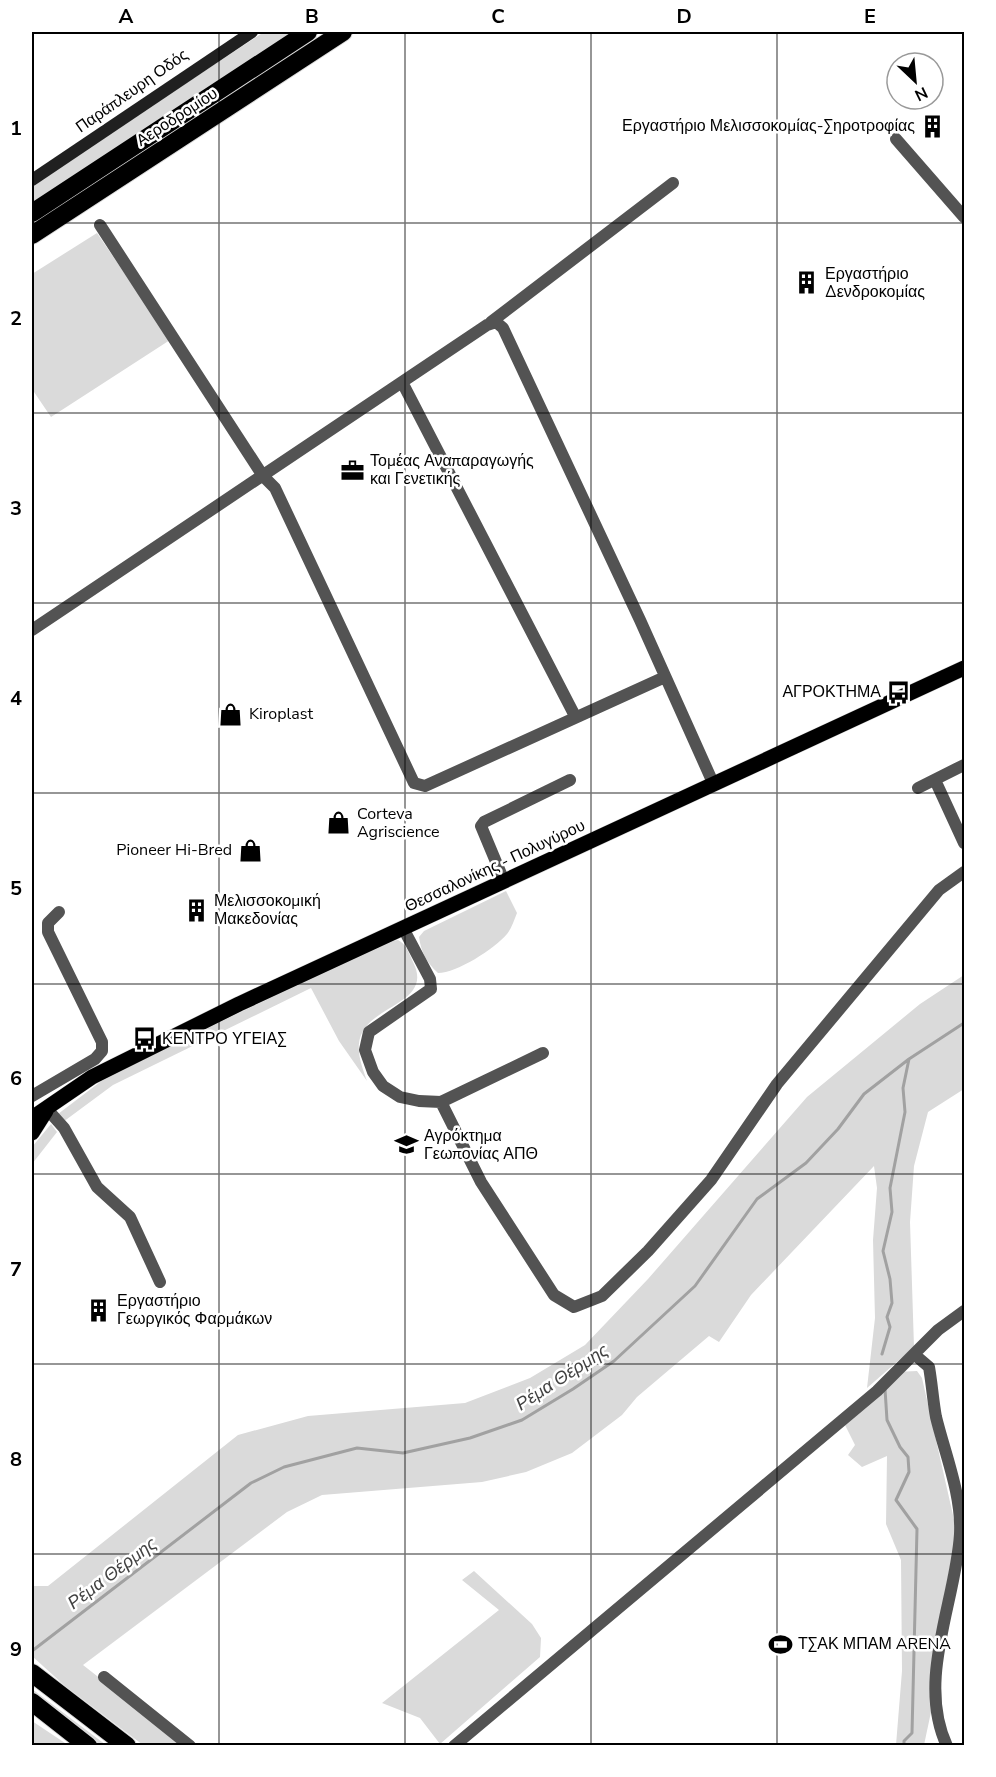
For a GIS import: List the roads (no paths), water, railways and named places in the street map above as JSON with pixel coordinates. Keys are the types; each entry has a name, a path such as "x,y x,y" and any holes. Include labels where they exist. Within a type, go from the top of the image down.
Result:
{"highway":[{"name":"Αεροδρομίου","path":"32,213 308,32"},
{"name":"Αεροδρομίου","path":"32,235 343,32"},
{"path":"36,1676 127,1746"},
{"path":"32,1702 88,1746"}],"main road":[{"name":"Θεσσαλονίκης - Πολυγύρου","path":"32,1118 67,1093 118,1063 964,668"},
{"name":"Θεσσαλονίκης - Πολυγύρου","path":"32,1133 47,1109"}],"street":[{"name":"Παράπλευρη Οδός","path":"32,180 252,32"},
{"path":"896,139 964,217"},
{"path":"32,630 491,322 674,183"},
{"path":"100,225 262,476 275,488 414,783 425,786 665,677"},
{"path":"491,322 496,322 503,328 714,785"},
{"path":"402,382 575,716"},
{"path":"918,788 964,765"},
{"path":"504,881 481,826 484,822 570,780"},
{"path":"935,780 964,843"},
{"path":"441,1102 481,1182 554,1295 574,1307 588,1304 602,1296 648,1251 711,1180 777,1084 939,890 964,872"},
{"path":"32,1096 95,1059 102,1051 102,1042 48,933 48,923 59,912"},
{"path":"403,928 430,979 431,988 369,1032 365,1050 373,1072 383,1086 400,1097 441,1102 543,1053"},
{"path":"47,1109 64,1128 97,1187 130,1216 160,1282"},
{"path":"454,1746 878,1390 938,1330 964,1311"},
{"path":"915,1355 929,1367 936,1415 959,1517 957,1557 938,1672 938,1720 947,1746"},
{"path":"104,1677 190,1746"}],"waterway":[{"name":"Ρέμα Θέρμης","path":"32,1651 251,1483 284,1467 357,1448 403,1453 470,1438 522,1420 573,1389 614,1361 695,1286 757,1199 806,1163 838,1129 864,1094 909,1059 964,1023"},
{"path":"882,1354 890,1327 887,1317 892,1303 890,1279 883,1251 892,1212 890,1188 905,1112 903,1088 909,1059"},
{"path":"885,1389 887,1420 900,1447 908,1457 909,1472 896,1500 917,1529 912,1733 904,1741 904,1746"}],"place":[{"name":"Εργαστήριο Μελισσοκομίας-Σηροτροφίας","path":"933,126"},
{"name":"Εργαστήριο Δενδροκομίας","path":"807,283"},
{"name":"Τομέας Αναπαραγωγής και Γενετικής","path":"352,470"},
{"name":"ΑΓΡΟΚΤΗΜΑ","path":"899,692"},
{"name":"Kiroplast","path":"231,714"},
{"name":"Corteva Agriscience","path":"339,823"},
{"name":"Pioneer Hi-Bred","path":"250,850"},
{"name":"Μελισσοκομική Μακεδονίας","path":"196,910"},
{"name":"ΚΕΝΤΡΟ ΥΓΕΙΑΣ","path":"144,1039"},
{"name":"Αγρόκτημα Γεωπονίας ΑΠΘ","path":"406,1145"},
{"name":"Εργαστήριο Γεωργικός Φαρμάκων","path":"99,1310"},
{"name":"ΤΣΑΚ ΜΠΑΜ ARENA","path":"780,1644"}]}
